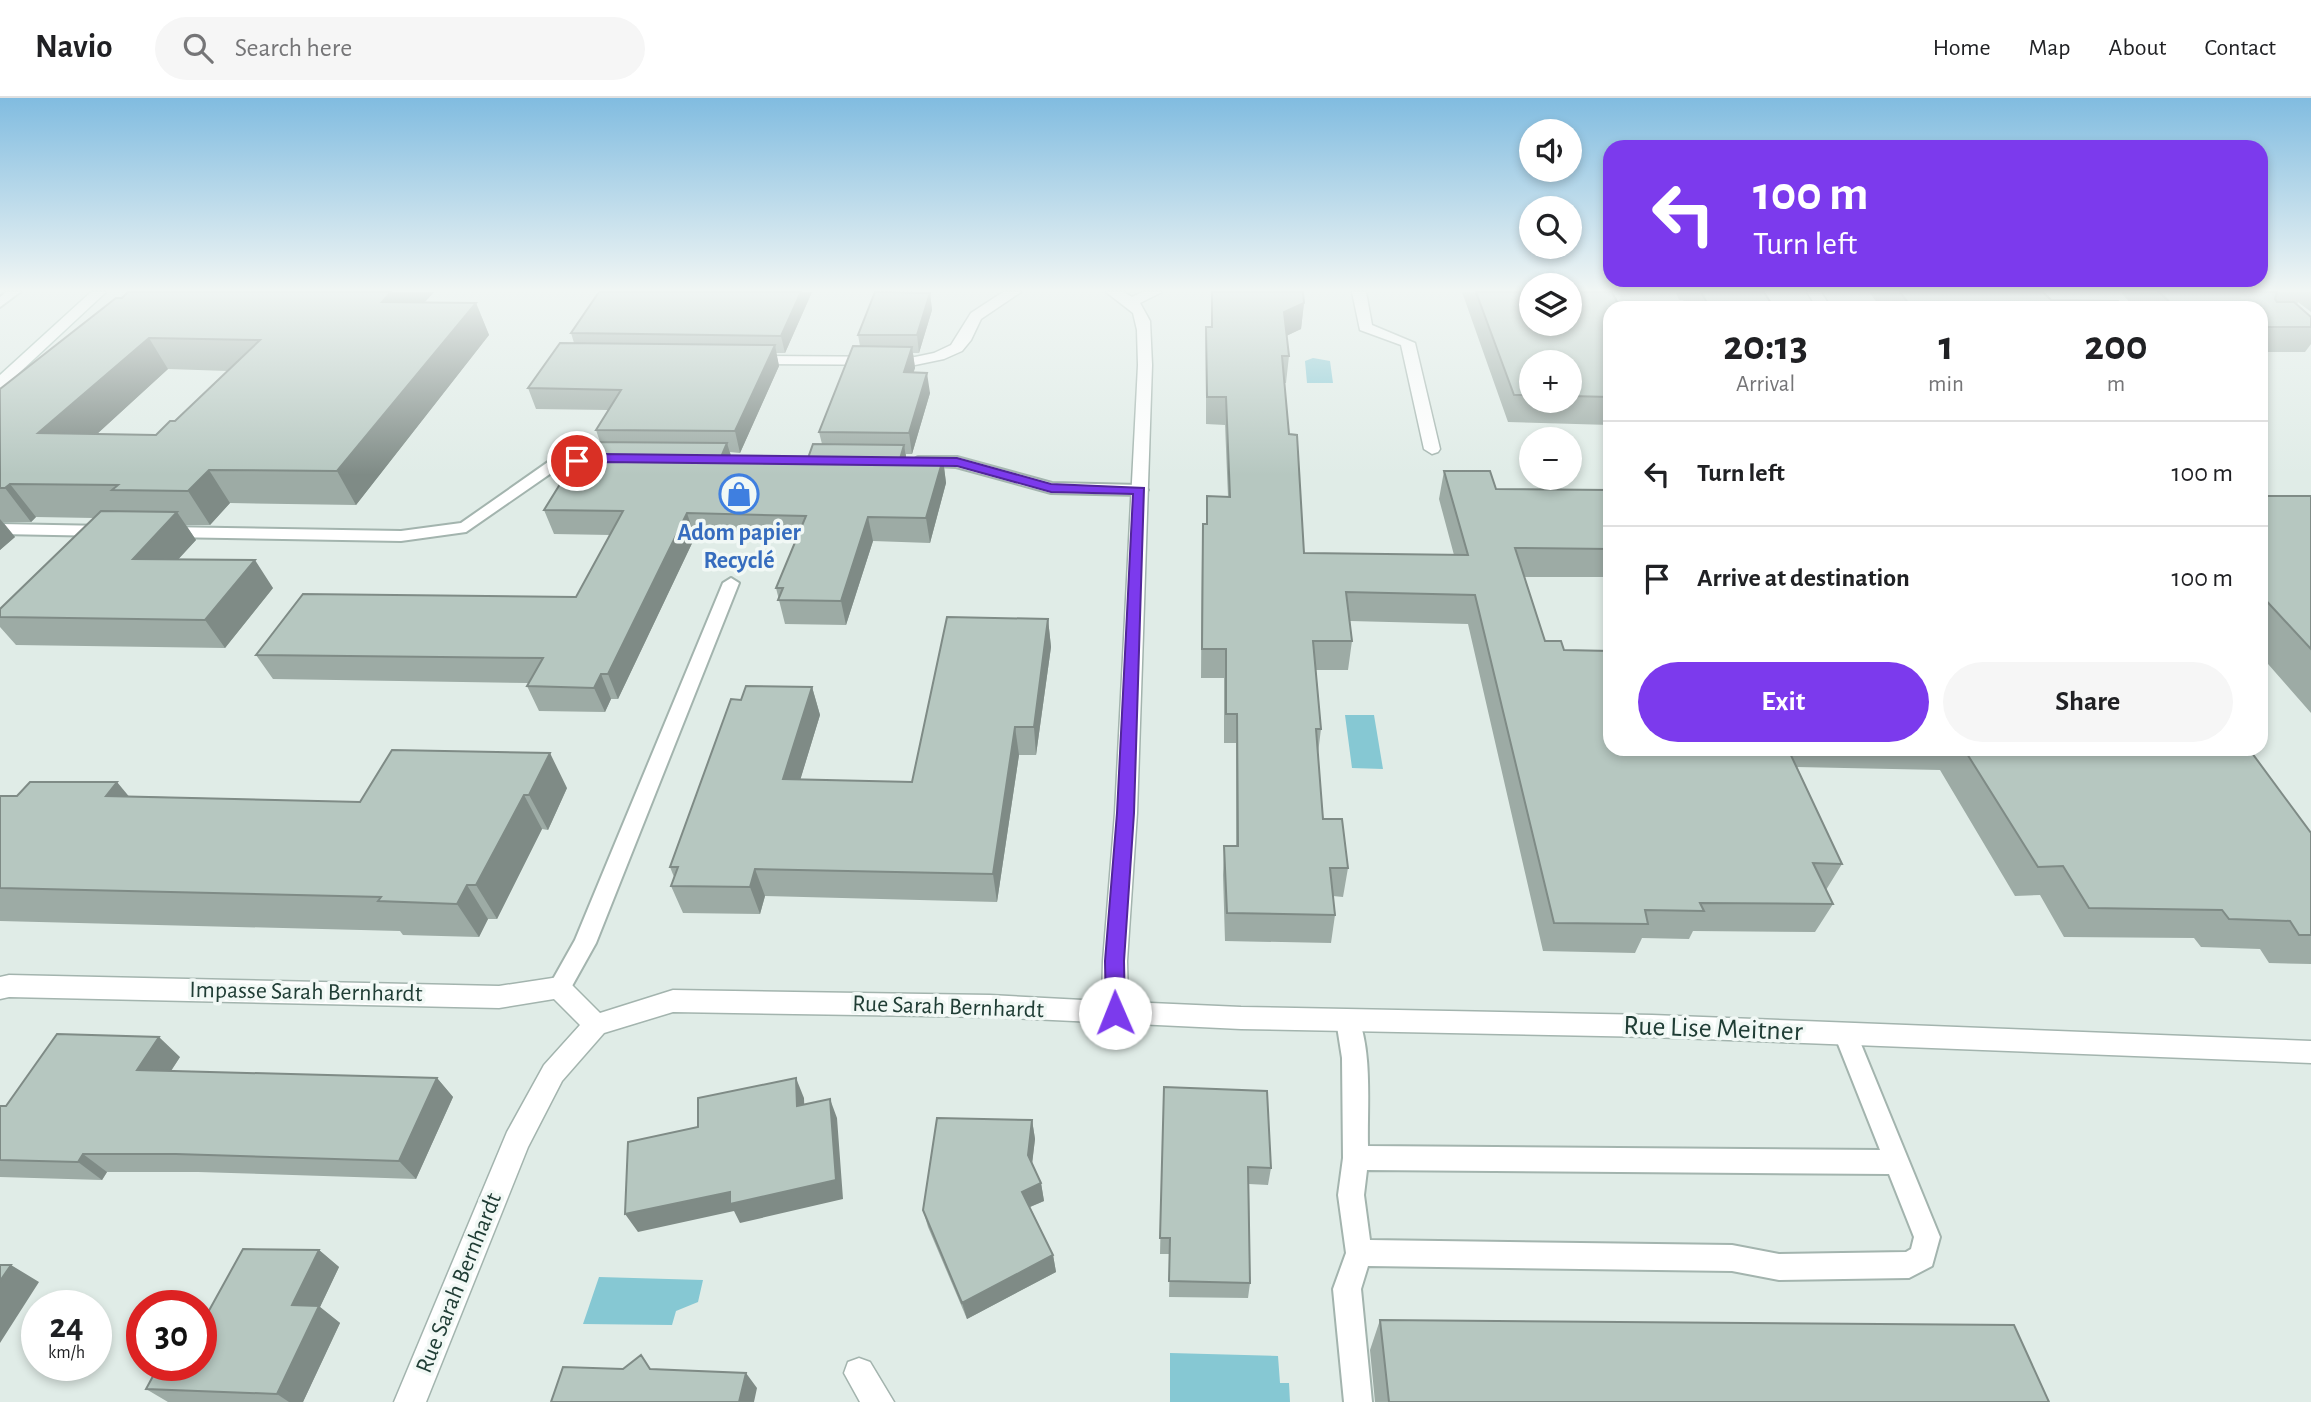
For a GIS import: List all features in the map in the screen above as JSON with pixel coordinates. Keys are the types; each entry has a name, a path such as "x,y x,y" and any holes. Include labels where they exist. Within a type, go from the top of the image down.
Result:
{"street":[{"path":"0,383 33,353"},
{"path":"739,359 889,361 932,358 947,353"},
{"path":"1115,1013 1115,961 1126,813 1144,353"},
{"path":"1410,353 1432,449"},
{"name":"Impasse Sarah Bernhardt","path":"0,988 23,986 499,996 559,988"},
{"path":"559,988 596,1025"},
{"name":"Rue Sarah Bernhardt","path":"410,1402 517,1141 553,1073 596,1025 673,1001 990,1006 1115,1013"},
{"name":"Rue Lise Meitner","path":"1115,1013 1652,1026 2311,1052"},
{"path":"859,1373 878,1402"}],"lane":[{"path":"152,532 401,537 466,527 553,465 615,458"},
{"path":"903,461 957,462 1051,488 1140,491"},
{"path":"0,529 124,531"},
{"path":"559,988 585,943 731,583"},
{"path":"1348,1020 1354,1058 1356,1158 1351,1195 1359,1253 1347,1289 1358,1402"},
{"path":"1359,1253 1732,1258 1779,1266 1909,1265 1923,1257 1927,1237 1846,1034"},
{"path":"1356,1158 1897,1163"}],"water":[{"path":"1313,358 1330,361 1333,383 1307,383 1305,361"},
{"path":"1345,715 1374,715 1383,769 1352,768"},
{"path":"599,1277 703,1280 698,1302 676,1311 672,1325 583,1324"},
{"path":"1170,1353 1278,1356 1280,1383 1289,1383 1290,1402 1170,1402"}],"building":[{"path":"46,353 132,353 38,433 156,435 170,421 175,421 247,353 435,353 337,471 209,470 188,491 112,490 118,485 10,484 0,488 0,389"},
{"path":"553,353 771,353 735,431 596,430 621,390 528,388"},
{"path":"850,353 910,353 904,372 927,373 909,433 819,432"},
{"path":"1206,353 1289,353 1289,356 1282,356 1289,434 1297,435 1304,553 1468,555 1444,471 1490,471 1496,489 1603,490 1603,549 1515,548 1545,641 1561,641 1564,650 1603,651 1603,756 1791,756 1842,864 1813,863 1833,904 1700,903 1704,911 1645,910 1648,924 1554,923 1475,595 1346,592 1352,641 1313,641 1321,729 1316,729 1323,819 1342,819 1348,868 1330,868 1335,915 1227,913 1224,846 1238,846 1237,714 1226,714 1226,649 1202,649 1203,524 1207,524 1207,496 1230,497 1226,397 1207,397"},
{"path":"1498,353 1519,353 1519,395 1514,395"},
{"path":"1582,353 1603,353 1603,397 1582,396"},
{"path":"586,442 727,443 721,457 808,458 813,444 904,445 900,459 943,459 926,518 868,517 841,601 778,600 783,588 776,588 806,516 687,513 608,674 601,674 594,688 527,686 543,658 256,655 303,594 576,597 623,511 544,510"},
{"path":"2268,496 2311,496 2311,649 2268,603"},
{"path":"101,511 177,512 133,559 255,560 205,620 0,617 0,609"},
{"path":"947,617 1048,619 1034,727 1015,727 993,874 755,869 750,887 671,886 678,867 670,867 731,699 741,700 746,686 812,687 783,779 912,782"},
{"path":"392,750 550,753 529,795 524,795 476,885 467,885 457,904 378,901 381,897 0,888 0,796 17,796 30,782 117,782 106,796 360,802"},
{"path":"1968,756 2254,756 2311,833 2311,935 2299,935 2290,921 2229,919 2222,910 2089,908 2063,866 2038,867"},
{"path":"57,1034 159,1037 137,1070 437,1078 399,1161 176,1154 83,1154 78,1162 0,1160 0,1106 6,1106"},
{"path":"796,1078 797,1106 830,1099 836,1180 730,1204 730,1192 625,1214 628,1142 698,1127 698,1098"},
{"path":"1164,1087 1267,1091 1271,1168 1248,1167 1250,1283 1169,1281 1170,1238 1160,1238"},
{"path":"937,1118 1032,1120 1028,1155 1041,1183 1022,1192 1053,1255 962,1303 923,1210"},
{"path":"243,1249 319,1250 292,1305 319,1306 277,1394 146,1389 150,1381 217,1381 217,1296"},
{"path":"0,1265 11,1265 0,1281"},
{"path":"1380,1320 2014,1325 2049,1402 1389,1402"},
{"path":"641,1355 650,1369 746,1373 739,1402 551,1402 563,1367 623,1369"}],"place":[{"name":"Adom papier Recyclé","path":"739,494"}],"route":[{"path":"577,461 602,458 957,462 1051,488 1140,491 1126,813 1115,961 1115,1013"}]}
